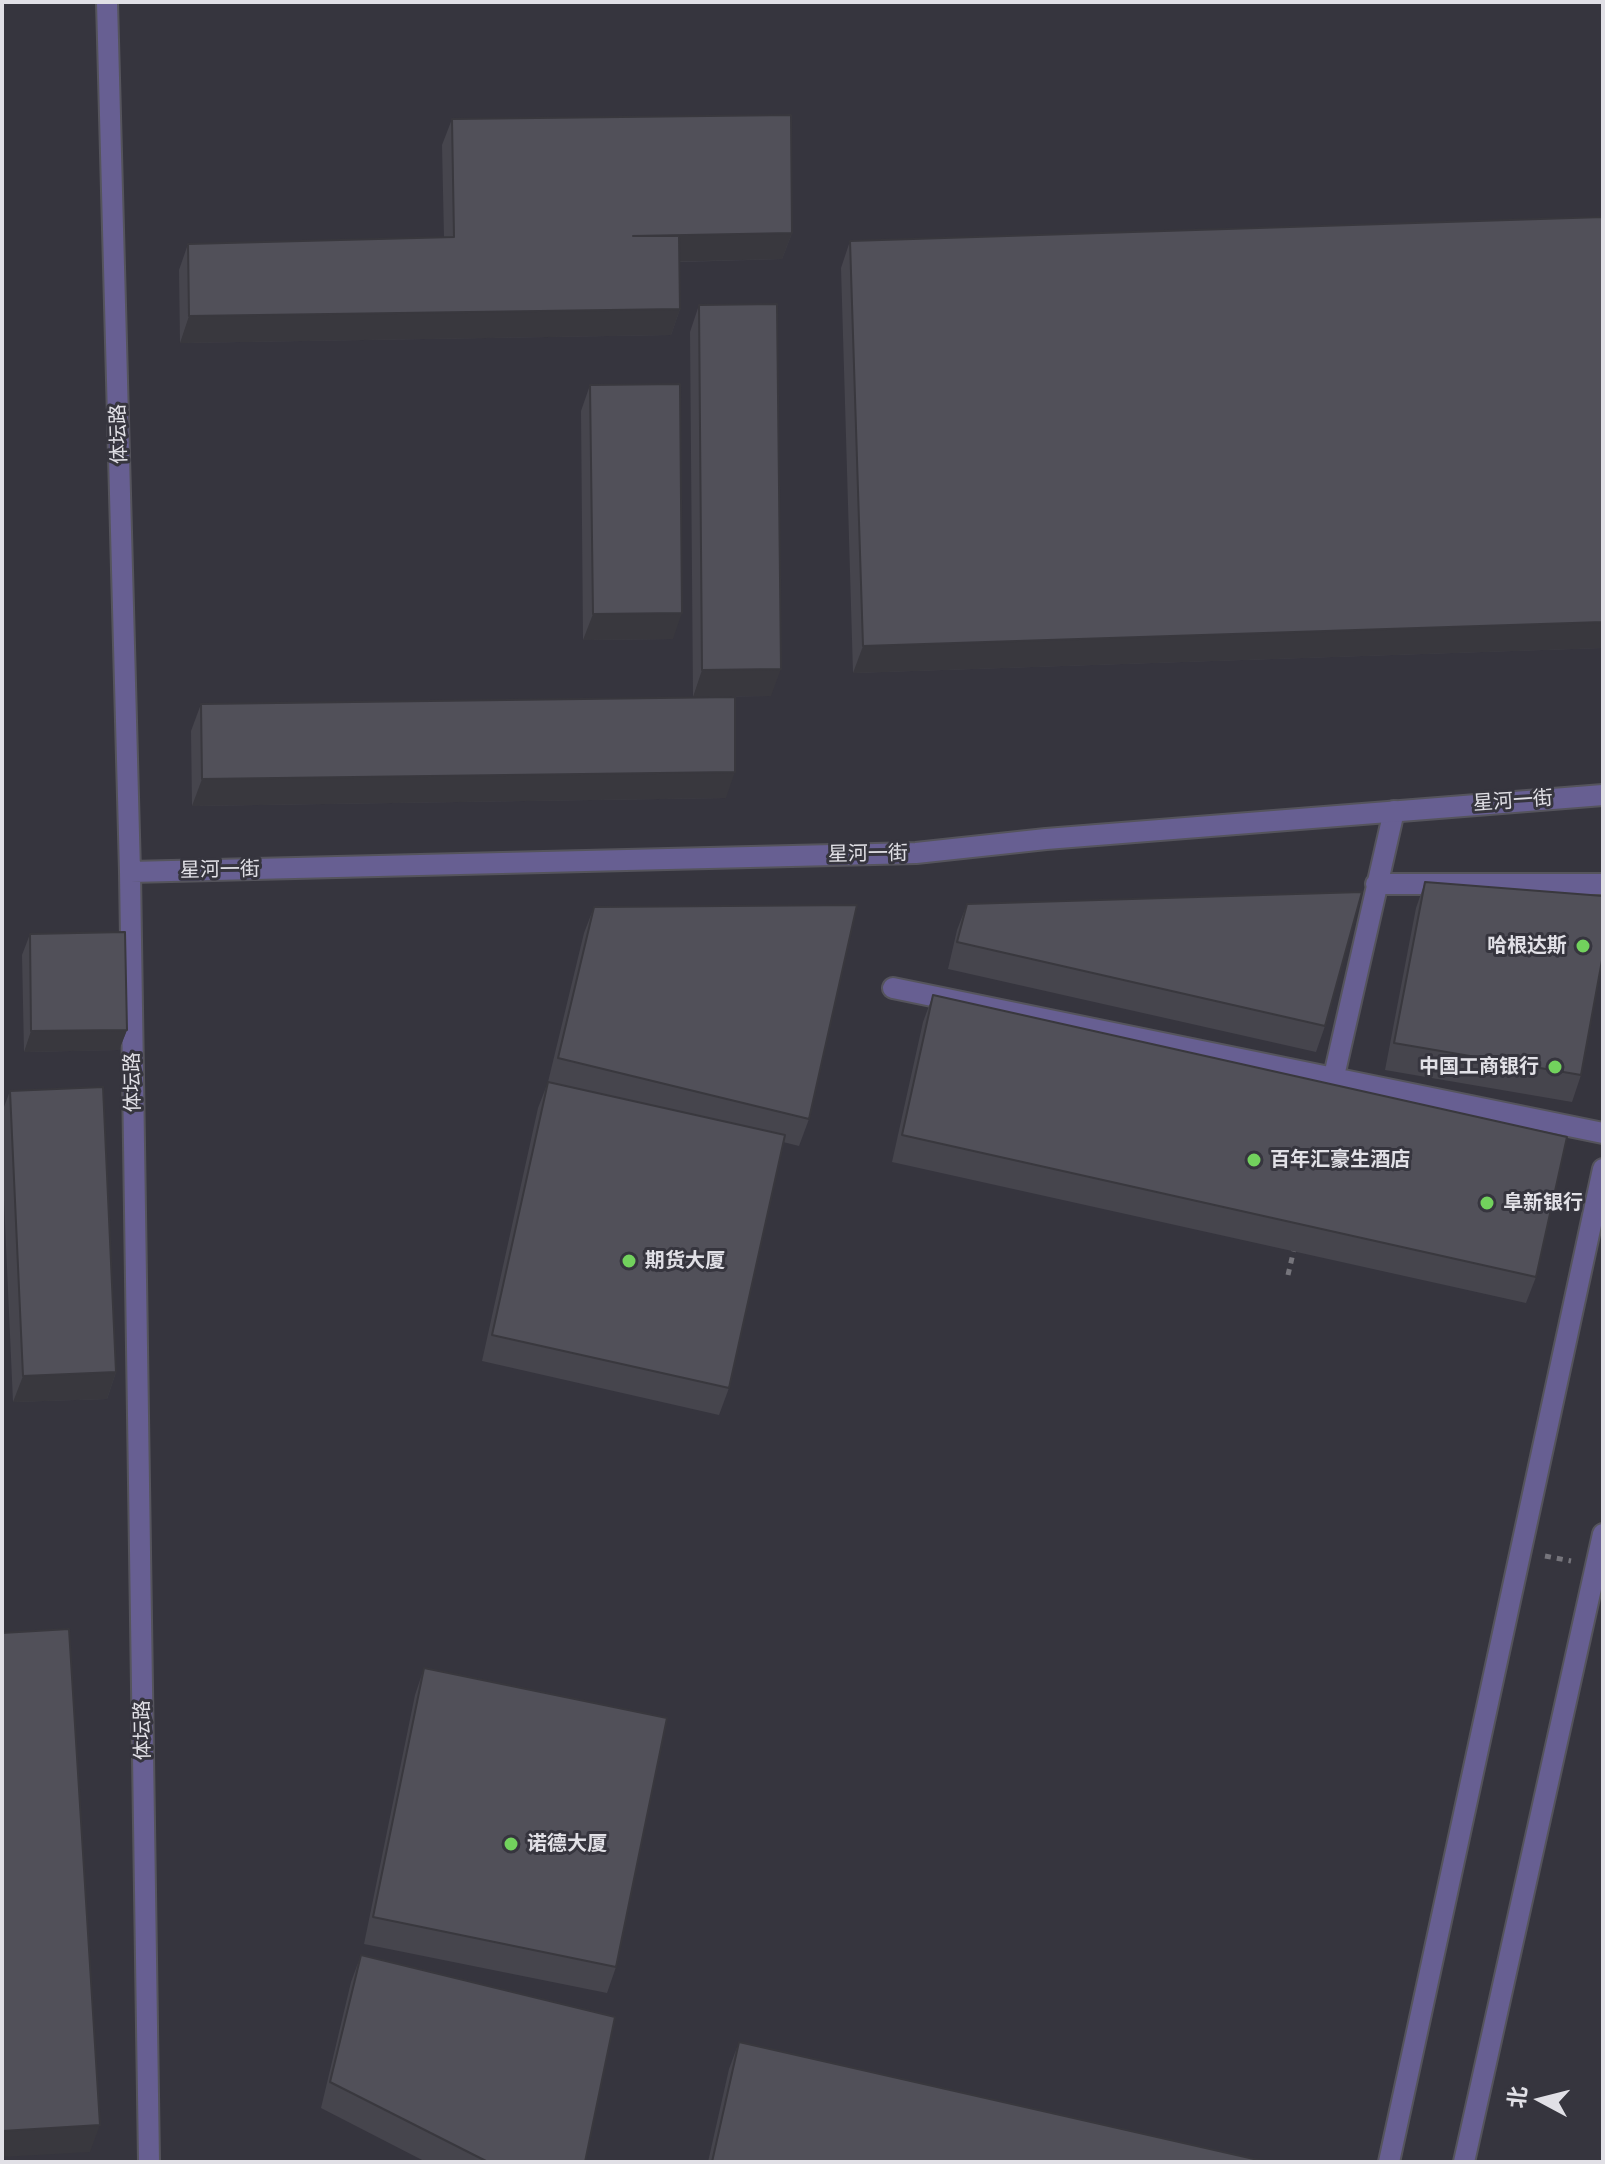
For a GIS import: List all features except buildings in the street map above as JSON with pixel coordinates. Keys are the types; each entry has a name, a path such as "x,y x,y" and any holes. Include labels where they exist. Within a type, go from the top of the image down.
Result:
{"street":[{"name":"体坛路","path":"107,2 130,872 149,2162"},
{"name":"星河一街","path":"130,872 916,853 1046,839 1603,795"},
{"path":"1334,1076 1394,811"},
{"path":"1376,884 1603,884"},
{"path":"893,988 1603,1133"},
{"path":"1389,2162 1603,1169"},
{"path":"1464,2162 1603,1534"}],"path":[{"path":"1288,1275 1295,1245"}],"place":[{"name":"哈根达斯","path":"1583,946"},
{"name":"中国工商银行","path":"1555,1067"},
{"name":"百年汇豪生酒店","path":"1254,1160"},
{"name":"阜新银行","path":"1487,1203"},
{"name":"期货大厦","path":"629,1261"},
{"name":"诺德大厦","path":"511,1844"}]}
